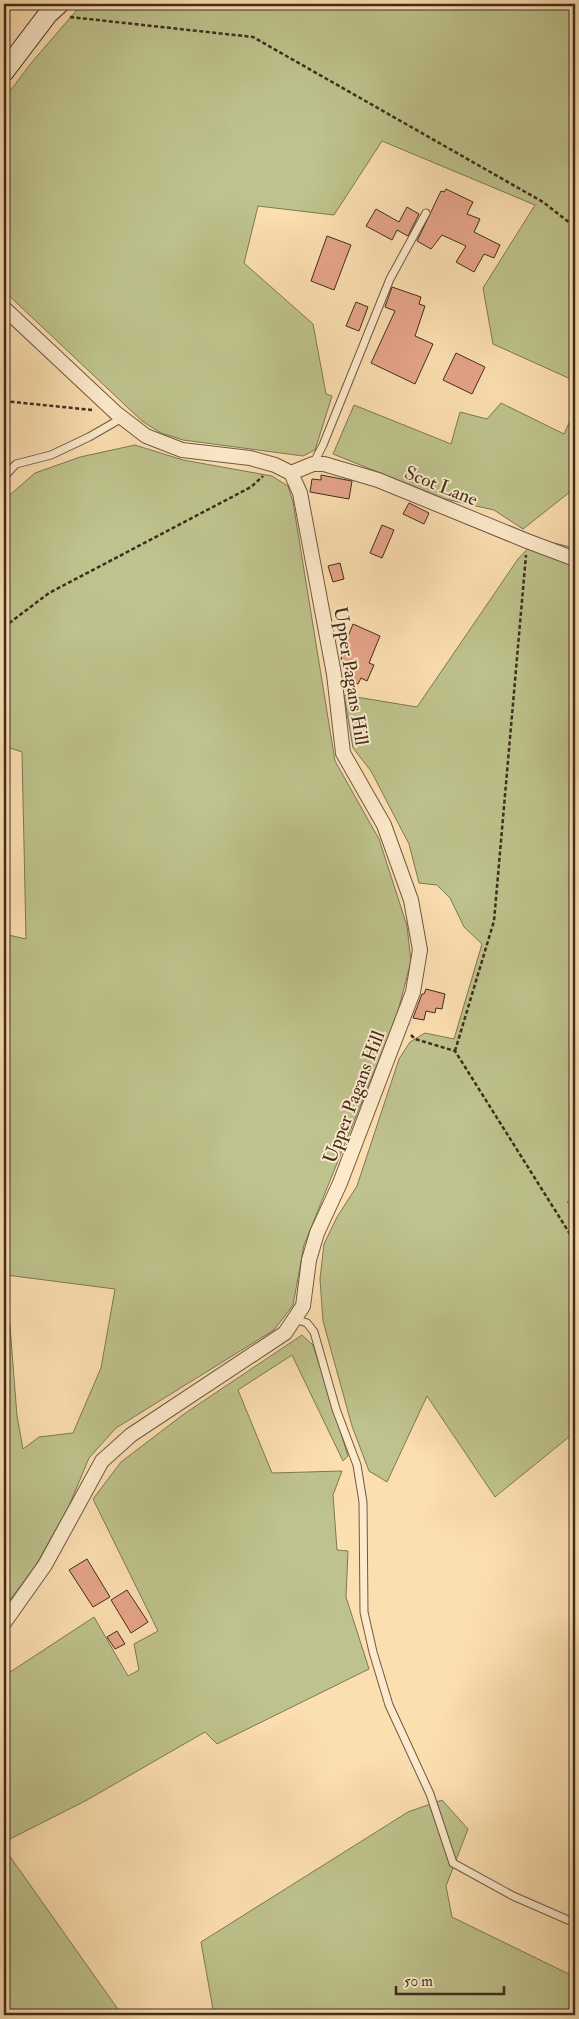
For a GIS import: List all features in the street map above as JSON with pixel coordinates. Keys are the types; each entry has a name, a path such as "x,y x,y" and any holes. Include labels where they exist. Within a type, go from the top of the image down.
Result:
{"street":[{"path":"7,60 54,9"},
{"path":"4,308 119,415 146,436 182,450 250,458 275,465 291,473 313,464"},
{"name":"Scot Lane","path":"313,464 324,464 378,480 575,559"},
{"name":"Upper Pagans Hill","path":"4,1623 45,1565 102,1461 131,1436 285,1333 295,1319 303,1306 309,1260 317,1233 340,1183 378,1081 402,1026 413,992 420,950 411,900 384,825 343,753 330,655 300,493 291,473"}],"lane":[{"path":"313,464 324,445 390,279 426,213"},
{"path":"4,477 16,464 51,455 89,437 119,415"},
{"path":"295,1319 307,1323 314,1332 336,1409 357,1465 363,1502 364,1612 373,1652 389,1705 430,1794 452,1863 513,1896 575,1923"}],"path":[{"path":"54,9 253,37 543,202 575,227"},
{"path":"4,400 119,415"},
{"path":"4,627 49,593 251,487 275,465"},
{"path":"455,1051 494,921 527,541"},
{"path":"402,1026 415,1039 455,1051 575,1242"}],"green space":[{"path":"82,4 575,4 575,381 493,344 483,288 535,205 382,141 334,215 258,206 244,263 313,324 326,394 332,396 315,450 303,456 183,440 161,433 142,421 4,291 4,99 32,62"},
{"path":"501,403 564,434 575,410 575,488 523,529 494,510 445,499 333,454 354,405 451,444 460,412 487,419"},
{"path":"135,445 183,460 272,476 288,486 293,502 335,761 379,839 407,926 411,961 397,1015 304,1245 293,1305 274,1330 116,1428 89,1458 69,1506 36,1565 4,1608 4,934 26,939 22,752 4,746 4,500 35,473 80,457","holes":["6,1275 115,1289 101,1368 73,1433 39,1437 23,1449 17,1416"]},
{"path":"537,539 575,548 575,1197 567,1202 575,1212 575,1432 495,1497 427,1396 387,1482 369,1471 352,1426 323,1321 320,1279 324,1244 337,1217 357,1186 399,1059 410,1042 425,1033 454,1039 482,944 464,927 450,898 437,885 419,883 409,844 371,771 353,748 344,695 417,707 518,559"},
{"path":"302,1335 313,1345 348,1456 343,1461 292,1355 238,1390 272,1473 342,1471 333,1495 337,1550 348,1551 346,1597 369,1669 217,1744 205,1732 87,1800 4,1842 4,1676 94,1617 128,1676 139,1670 134,1644 158,1631 93,1499 121,1462 184,1414"},
{"path":"442,1800 468,1829 446,1886 452,1917 575,1977 575,2015 214,2015 201,1942 408,1812"},
{"path":"4,1848 122,2015 4,2015"}],"building":[{"path":"446,189 473,202 467,214 480,219 474,232 500,245 494,258 484,254 474,272 456,262 466,246 442,235 431,249 417,241 441,191 444,192"},
{"path":"407,207 419,214 408,236 397,230 392,240 366,226 376,209 399,222"},
{"path":"327,236 351,245 334,290 311,281"},
{"path":"392,287 421,297 419,304 425,306 415,336 433,344 415,384 371,363 395,311 385,307"},
{"path":"356,302 368,307 359,331 346,326"},
{"path":"456,353 485,367 472,394 443,380"},
{"path":"321,475 352,481 349,499 310,492 312,479 321,480"},
{"path":"409,503 429,513 424,524 403,514"},
{"path":"382,525 394,530 382,558 370,553"},
{"path":"340,563 344,579 333,582 328,566"},
{"path":"353,624 380,636 369,663 374,665 367,681 361,678 358,684 344,679 348,669 342,667 341,654"},
{"path":"426,989 445,994 442,1009 436,1008 435,1013 426,1011 424,1020 413,1018 422,994 424,994"},
{"path":"87,1559 110,1597 93,1607 69,1570"},
{"path":"127,1590 148,1622 131,1633 111,1600"},
{"path":"117,1631 125,1644 115,1649 107,1637"}]}
